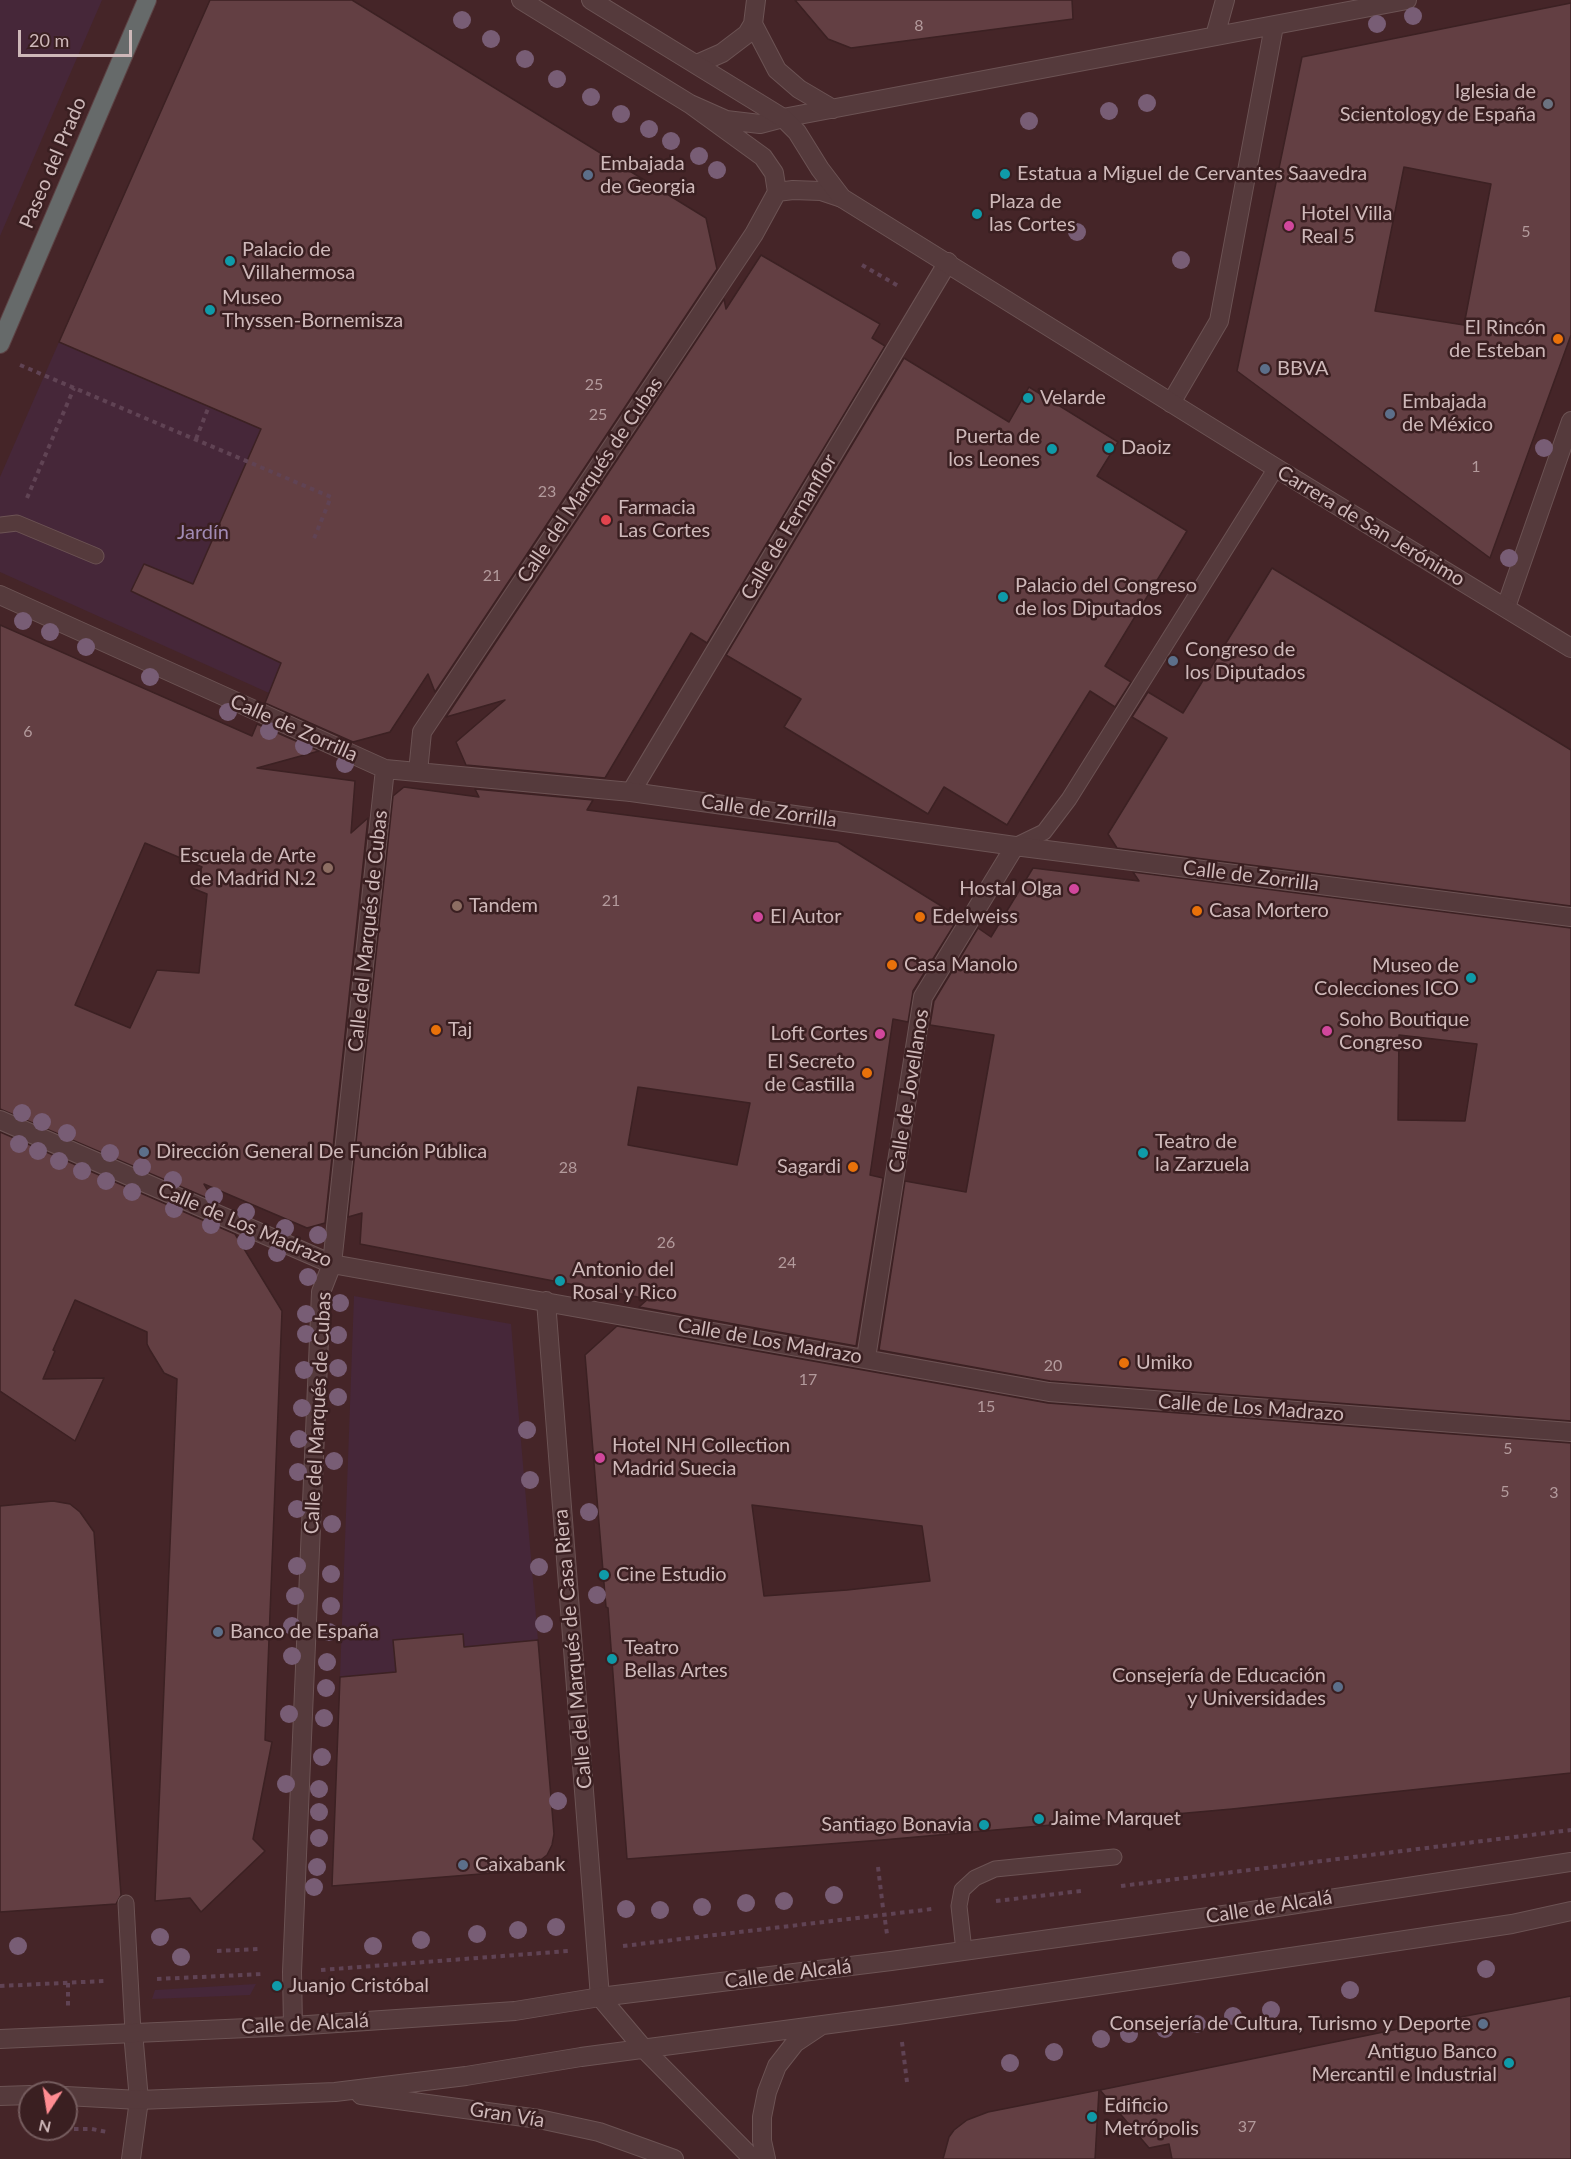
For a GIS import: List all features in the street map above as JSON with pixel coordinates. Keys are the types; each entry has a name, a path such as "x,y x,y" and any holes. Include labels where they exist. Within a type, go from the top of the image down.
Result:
{"highway":[{"name":"Paseo del Prado","path":"0,344 147,0"}],"street":[{"path":"521,0 690,104 763,156 774,173 777,192 821,191 842,198 1171,403 1219,321 1274,26"},
{"path":"591,0 783,118 797,132 820,169 842,198"},
{"path":"696,64 722,53 747,34 753,24 756,0"},
{"path":"1215,36 1225,0"},
{"path":"690,104 726,120 760,124 1407,0"},
{"path":"753,24 777,70 799,89 833,109"},
{"name":"Calle del Marqués de Cubas","path":"418,772 422,732 754,234 771,207 777,192"},
{"name":"Calle de Fernanflor","path":"630,792 948,262"},
{"name":"Carrera de San Jerónimo","path":"1171,403 1571,648"},
{"path":"1506,608 1571,421"},
{"name":"Calle de Zorrilla","path":"0,595 385,769 630,792 1015,846 1571,917"},
{"name":"Calle del Marqués de Cubas","path":"293,2026 292,1972 321,1292 332,1264 385,769"},
{"name":"Calle de Jovellanos","path":"866,1359 923,997 1015,846"},
{"name":"Calle de Los Madrazo","path":"0,1120 332,1264 1049,1392 1571,1432"},
{"name":"Calle del Marqués de Casa Riera","path":"546,1301 600,1997"},
{"name":"Calle de Alcalá","path":"0,2039 293,2026 514,2011 600,1997 891,1962 1245,1912 1571,1862"},
{"path":"78,2097 139,2100 335,2092 898,2015 1409,1940 1512,1924 1571,1911"},
{"path":"600,1997 644,2049 753,2159"},
{"path":"766,2159 762,2141 762,2117 767,2092 777,2066 795,2043 822,2024"},
{"path":"131,2159 139,2100 133,2032"},
{"name":"Gran Vía","path":"335,2092 540,2119 599,2133 674,2159"},
{"path":"0,2096 18,2095"}],"lane":[{"path":"1015,846 1044,832 1069,799 1276,468"},
{"path":"0,525 17,523 96,556"},
{"path":"964,1951 959,1906 962,1890 975,1878 995,1869 1114,1857"},
{"path":"126,1903 133,2032"}],"path":[{"path":"862,265 902,288"},
{"path":"19,364 331,497 313,541"},
{"path":"17,523 74,388"},
{"path":"196,439 209,406"},
{"path":"1112,1887 1571,1830"},
{"path":"878,1867 883,1908"},
{"path":"312,1971 596,1949 1089,1890"},
{"path":"218,1951 260,1949"},
{"path":"902,2042 907,2082"}],"green space":[{"path":"0,0 102,0 0,236"},
{"name":"Jardín","path":"59,342 358,471 269,693 0,572 0,477"},
{"path":"354,1296 511,1324 538,1640 498,1644 500,1663 393,1640 396,1672 340,1677"},
{"path":"256,1984 250,1995 152,1999 155,1990"}],"building":[{"path":"210,0 352,0 706,218 717,269 435,692 428,674 390,732 353,742 265,703 281,663 131,591 144,564 193,584 261,429 59,342"},
{"path":"795,0 1072,0 1073,19 851,48 828,39"},
{"path":"1571,3 1571,335 1490,558 1237,371 1302,57","holes":["1404,167 1491,184 1464,325 1375,311"]},
{"path":"761,255 880,324 872,338 885,346 707,643 691,633 605,778 466,765 456,742 505,700 446,717 724,299 726,309"},
{"name":"Palacio del Congreso de los Diputados","path":"904,358 1009,422 1029,387 1118,442 1097,476 1187,531 1105,666 1131,682 1115,707 1090,691 1007,825 944,787 928,814 784,727 801,699 726,655"},
{"path":"1272,568 1571,750 1571,906 1117,848 1108,834 1167,738 1132,717 1148,692 1183,713"},
{"path":"0,625 252,736 257,724 319,751 257,768 355,781 351,833 368,818 325,1223 307,1228 204,1184 214,1201 0,1109","holes":["145,843 202,867 192,888 207,894 199,973 157,970 130,1028 75,1005"]},
{"path":"404,787 479,797 475,789 593,800 587,810 838,842 959,917 913,991 908,1022 893,1019 870,1175 883,1178 856,1346 639,1307 648,1299 360,1244 362,1213 348,1217 393,796","holes":["638,1087 750,1103 737,1165 628,1145"]},
{"path":"1033,868 1139,881 1133,872 1571,928 1571,1421 1050,1381 879,1350 905,1181 966,1192 994,1035 930,1025 934,1001 978,928 991,937","holes":["1399,1035 1477,1044 1465,1121 1398,1120"]},
{"name":"Banco de España","path":"0,1132 235,1234 282,1311 265,1740 272,1742 253,1839 265,1851 201,1912 190,1898 155,1901 177,1379 164,1373 147,1344 147,1332 75,1300 43,1379 104,1378 75,1441 0,1391"},
{"path":"617,1326 1048,1403 1571,1443 1571,1773 1232,1809 882,1840 627,1859 608,1608 606,1607 585,1355","holes":["752,1505 922,1526 930,1581 764,1596"]},
{"path":"53,1501 70,1504 80,1512 94,1532 121,1895 116,1904 0,1912 0,1506"},
{"path":"463,1634 464,1647 538,1640 554,1834 547,1855 529,1869 518,1871 332,1886 340,1677 396,1672 393,1640"},
{"path":"1571,1996 1571,2159 1172,2159 1169,2144 1149,2148 1100,2090 1403,2028"},
{"path":"1099,2090 1095,2159 943,2159 949,2137 967,2120 988,2112"}],"place":[{"name":"Iglesia de Scientology de España","path":"1548,104"},
{"name":"Estatua a Miguel de Cervantes Saavedra","path":"1005,174"},
{"name":"Embajada de Georgia","path":"588,175"},
{"name":"Plaza de las Cortes","path":"977,214"},
{"name":"Hotel Villa Real 5","path":"1289,226"},
{"name":"Palacio de Villahermosa","path":"230,261"},
{"name":"Museo Thyssen-Bornemisza","path":"210,310"},
{"name":"El Rincón de Esteban","path":"1558,339"},
{"name":"BBVA","path":"1265,369"},
{"name":"Velarde","path":"1028,398"},
{"name":"Embajada de México","path":"1390,414"},
{"name":"Daoiz","path":"1109,448"},
{"name":"Puerta de los Leones","path":"1052,449"},
{"name":"Farmacia Las Cortes","path":"606,520"},
{"name":"Palacio del Congreso de los Diputados","path":"1003,597"},
{"name":"Congreso de los Diputados","path":"1173,661"},
{"name":"Escuela de Arte de Madrid N.2","path":"328,868"},
{"name":"Hostal Olga","path":"1074,889"},
{"name":"Tandem","path":"457,906"},
{"name":"Casa Mortero","path":"1197,911"},
{"name":"El Autor","path":"758,917"},
{"name":"Edelweiss","path":"920,917"},
{"name":"Casa Manolo","path":"892,965"},
{"name":"Museo de Colecciones ICO","path":"1471,978"},
{"name":"Taj","path":"436,1030"},
{"name":"Soho Boutique Congreso","path":"1327,1031"},
{"name":"Loft Cortes","path":"880,1034"},
{"name":"El Secreto de Castilla","path":"867,1073"},
{"name":"Dirección General De Función Pública","path":"144,1152"},
{"name":"Teatro de la Zarzuela","path":"1143,1153"},
{"name":"Sagardi","path":"853,1167"},
{"name":"Antonio del Rosal y Rico","path":"560,1281"},
{"name":"Umiko","path":"1124,1363"},
{"name":"Hotel NH Collection Madrid Suecia","path":"600,1458"},
{"name":"Cine Estudio","path":"604,1575"},
{"name":"Banco de España","path":"218,1632"},
{"name":"Teatro Bellas Artes","path":"612,1659"},
{"name":"Consejería de Educación y Universidades","path":"1338,1687"},
{"name":"Jaime Marquet","path":"1039,1819"},
{"name":"Santiago Bonavia","path":"984,1825"},
{"name":"Caixabank","path":"463,1865"},
{"name":"Juanjo Cristóbal","path":"277,1986"},
{"name":"Consejería de Cultura, Turismo y Deporte","path":"1483,2024"},
{"name":"Antiguo Banco Mercantil e Industrial","path":"1509,2063"},
{"name":"Edificio Metrópolis","path":"1092,2117"}]}
